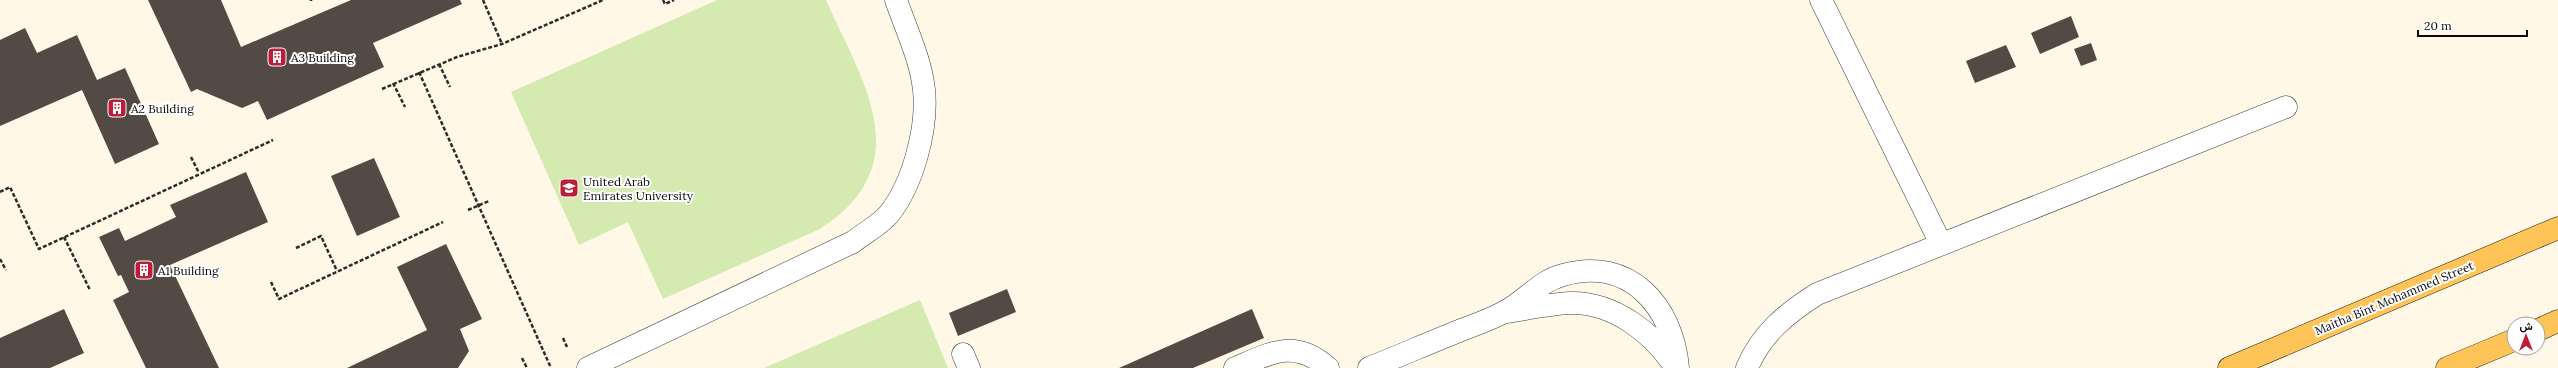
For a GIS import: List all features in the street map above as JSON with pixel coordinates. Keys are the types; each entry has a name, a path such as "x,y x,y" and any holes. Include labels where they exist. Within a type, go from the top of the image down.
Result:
{"main road":[{"name":"Maitha Bint Mohammed Street","path":"2230,368 2558,228"},
{"path":"2546,326 2558,321"},
{"path":"2447,368 2506,343"}],"lane":[{"path":"588,368 853,242 889,214 911,174 923,133 924,90 914,48 896,0"},
{"path":"1821,0 1941,244"},
{"path":"1747,368 1765,337 1788,312 1817,294 2286,107"},
{"path":"1369,368 1505,312 1542,285 1562,275 1583,271 1605,272 1626,279 1642,290 1655,302 1665,317 1672,335 1677,368"},
{"path":"1505,312 1570,303 1599,307 1631,322 1650,337 1677,368"},
{"path":"1236,368 1274,351 1289,349 1304,352 1318,358 1328,368"}],"path":[{"path":"483,0 502,44"},
{"path":"382,89 439,64 502,44 603,0"},
{"path":"663,0 665,4 674,0"},
{"path":"439,64 450,87"},
{"path":"419,72 551,368"},
{"path":"393,83 405,107"},
{"path":"0,192 10,187 39,249 272,140"},
{"path":"192,157 199,173"},
{"path":"468,210 489,201"},
{"path":"271,282 279,299 444,222"},
{"path":"296,248 321,236 338,271"},
{"path":"64,238 90,290"},
{"path":"0,259 6,270"},
{"path":"522,358 527,368"}],"green space":[{"path":"717,0 826,0 855,62 867,92 874,121 876,150 868,177 850,204 820,229 663,299 628,222 579,245 511,92"},
{"path":"920,300 948,368 764,368"}],"building":[{"name":"A3 Building","path":"148,0 221,0 241,47 351,0 460,0 462,4 373,43 384,67 267,120 258,101 242,108 197,89 191,92"},
{"path":"2071,16 2079,37 2040,54 2031,33"},
{"name":"A2 Building","path":"25,28 37,53 77,35 97,80 125,68 159,144 115,164 82,90 0,126 0,40"},
{"path":"2091,43 2097,60 2081,66 2074,49"},
{"path":"2006,45 2016,67 1975,83 1966,61"},
{"path":"374,158 400,217 357,236 331,176"},
{"name":"A1 Building","path":"246,172 268,222 170,265 219,368 146,368 113,300 129,292 121,275 118,276 99,237 119,228 125,241 176,217 170,205"},
{"path":"446,244 482,319 460,329 469,351 458,368 347,368 427,330 397,267"},
{"path":"1007,289 1016,312 958,336 949,313"},
{"path":"64,309 84,353 50,368 0,368 0,338"},
{"path":"1252,309 1264,338 1193,368 1119,368"}],"place":[{"name":"A3 Building","path":"277,57"},
{"name":"A2 Building","path":"117,108"},
{"name":"United Arab Emirates University","path":"569,188"},
{"name":"A1 Building","path":"144,270"}]}
